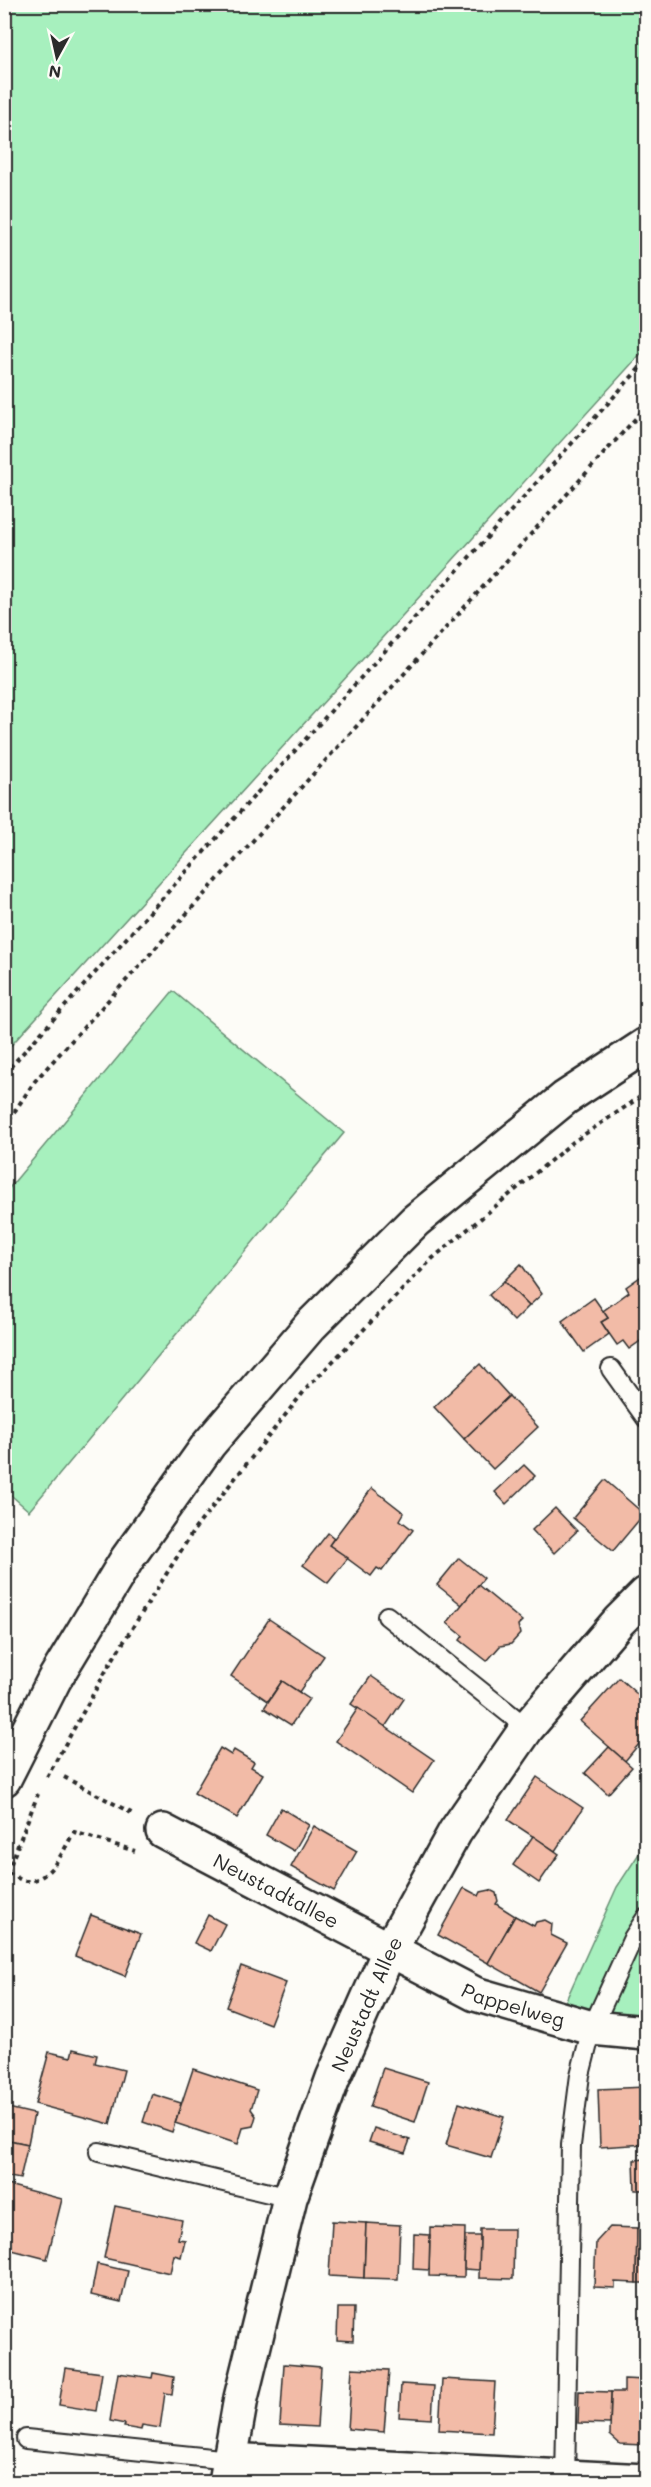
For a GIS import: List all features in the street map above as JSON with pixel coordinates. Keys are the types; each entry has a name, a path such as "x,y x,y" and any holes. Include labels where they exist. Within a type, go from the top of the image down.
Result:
{"street":[{"path":"4,1779 54,1680 127,1559 209,1443 310,1326 415,1221 566,1098 646,1046"},
{"name":"Neustadt Allee","path":"228,2471 241,2398 290,2198 333,2078 390,1949 455,1832 527,1728 646,1593"},
{"name":"Neustadtallee","path":"151,1842 390,1949"},
{"name":"Pappelweg","path":"390,1949 475,1994 592,2028 646,2033"},
{"path":"228,2471 646,2481"}],"lane":[{"path":"611,1369 646,1418"},
{"path":"387,1616 527,1728"},
{"path":"565,2480 571,2145 580,2075 592,2028 633,1938 646,1918"},
{"path":"99,2152 290,2198"},
{"path":"26,2439 228,2471"}],"path":[{"path":"4,1074 646,361"},
{"path":"4,1127 35,1081 646,407"},
{"path":"4,1881 38,1794 111,1662 194,1530 306,1389 433,1258 573,1142 646,1093"},
{"path":"64,1777 151,1842"},
{"path":"8,1873 25,1881 41,1878 54,1865 74,1832 151,1842"}],"green space":[{"path":"5,4 646,5 646,348 5,1052"},
{"path":"173,991 344,1133 29,1511 5,1490 5,1193"},
{"path":"646,1843 646,2021 562,2009 617,1887"}],"building":[{"path":"521,1264 542,1294 529,1306 504,1281"},
{"path":"643,1275 646,1279 646,1337 629,1349 623,1341 617,1345 601,1322 608,1318 603,1311 629,1292 626,1287"},
{"path":"504,1281 529,1306 514,1321 489,1295"},
{"path":"594,1298 608,1318 601,1322 609,1334 584,1352 562,1321"},
{"path":"480,1364 509,1396 464,1439 434,1407"},
{"path":"509,1396 538,1427 493,1469 464,1439"},
{"path":"524,1465 535,1476 506,1504 495,1492"},
{"path":"605,1480 644,1514 613,1551 573,1518"},
{"path":"372,1488 404,1513 400,1520 413,1530 382,1571 377,1568 371,1576 329,1545"},
{"path":"555,1508 577,1531 554,1553 532,1530"},
{"path":"328,1533 334,1538 329,1545 348,1558 328,1583 303,1565"},
{"path":"459,1558 484,1578 462,1605 437,1585"},
{"path":"478,1585 522,1621 518,1625 520,1634 511,1644 500,1646 487,1661 460,1640 463,1636 447,1623"},
{"path":"269,1619 324,1656 299,1692 282,1681 268,1701 231,1676"},
{"path":"371,1676 404,1699 385,1727 351,1704"},
{"path":"619,1678 646,1702 646,1744 639,1744 625,1761 580,1721"},
{"path":"282,1681 309,1699 291,1725 264,1708"},
{"path":"358,1708 434,1760 412,1793 336,1741"},
{"path":"609,1747 632,1767 608,1794 585,1773"},
{"path":"220,1748 231,1755 234,1750 254,1762 251,1767 263,1774 237,1818 194,1793"},
{"path":"537,1777 583,1808 555,1851 508,1820"},
{"path":"281,1808 309,1825 294,1851 266,1835"},
{"path":"314,1826 357,1851 334,1891 291,1867"},
{"path":"533,1836 559,1854 539,1883 513,1865"},
{"path":"464,1888 479,1896 481,1892 490,1890 496,1893 498,1901 496,1904 515,1916 488,1963 438,1935"},
{"path":"91,1915 141,1934 125,1976 75,1956"},
{"path":"208,1915 225,1924 211,1951 194,1943"},
{"path":"515,1916 534,1926 536,1922 545,1920 552,1924 551,1935 567,1943 539,1992 488,1963"},
{"path":"241,1966 286,1983 270,2024 226,2007"},
{"path":"73,2049 97,2055 95,2063 124,2070 110,2124 35,2104 49,2052 71,2057"},
{"path":"383,2068 428,2082 415,2122 370,2107"},
{"path":"193,2069 257,2090 251,2109 256,2116 253,2126 243,2128 238,2144 175,2123"},
{"path":"646,2087 646,2144 600,2147 598,2089"},
{"path":"152,2094 181,2103 172,2132 143,2122"},
{"path":"459,2103 504,2117 491,2158 446,2145"},
{"path":"4,2107 34,2114 28,2144 4,2139"},
{"path":"374,2128 410,2140 405,2153 369,2142"},
{"path":"4,2139 28,2144 20,2179 4,2176"},
{"path":"646,2159 646,2190 635,2190 634,2160"},
{"path":"4,2184 62,2199 47,2259 4,2248"},
{"path":"115,2206 182,2220 178,2239 185,2240 181,2257 174,2255 170,2273 104,2258"},
{"path":"332,2221 366,2223 364,2278 329,2276"},
{"path":"366,2223 400,2225 398,2279 364,2278"},
{"path":"430,2227 465,2228 464,2277 429,2276"},
{"path":"610,2227 637,2228 636,2283 615,2282 615,2288 594,2287 596,2242"},
{"path":"637,2228 646,2228 646,2283 636,2283"},
{"path":"480,2229 514,2229 513,2279 479,2278"},
{"path":"414,2234 430,2235 429,2270 413,2269"},
{"path":"465,2236 480,2236 479,2270 464,2269"},
{"path":"97,2264 128,2271 121,2302 91,2295"},
{"path":"338,2308 354,2308 353,2341 337,2340"},
{"path":"284,2364 321,2367 317,2427 280,2425"},
{"path":"65,2368 102,2373 96,2411 59,2405"},
{"path":"352,2368 389,2370 384,2432 348,2429"},
{"path":"118,2373 152,2378 153,2373 174,2377 172,2394 165,2393 160,2428 142,2425 141,2430 124,2427 125,2424 110,2421"},
{"path":"442,2379 495,2382 492,2433 439,2430"},
{"path":"624,2379 646,2380 646,2445 620,2444 610,2435 611,2392 624,2392"},
{"path":"401,2384 434,2386 432,2419 399,2417"},
{"path":"579,2391 611,2392 610,2424 578,2423"}]}
